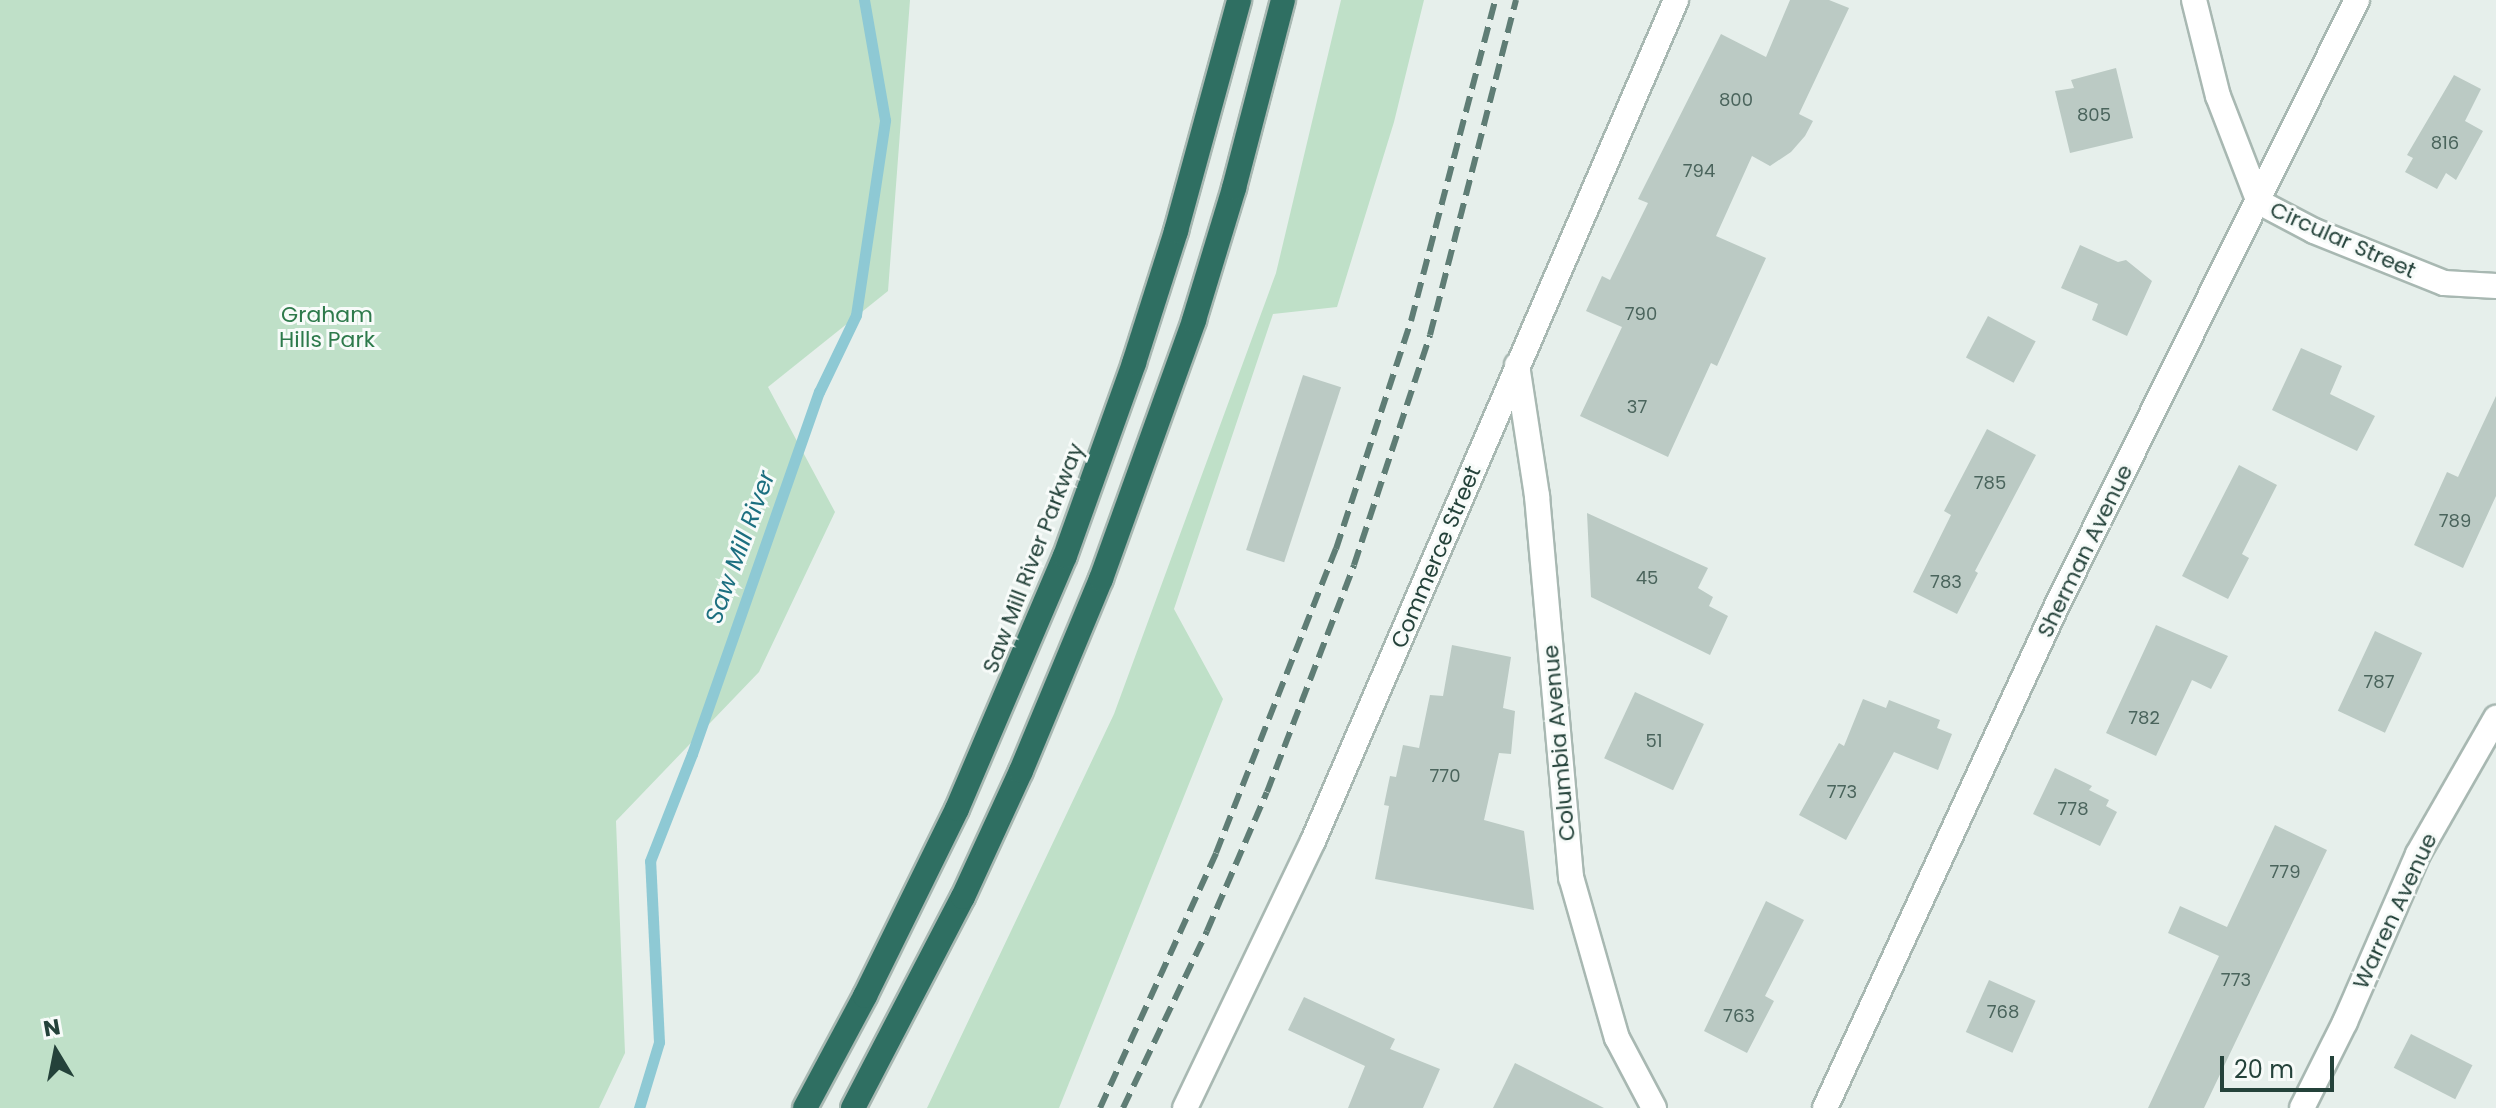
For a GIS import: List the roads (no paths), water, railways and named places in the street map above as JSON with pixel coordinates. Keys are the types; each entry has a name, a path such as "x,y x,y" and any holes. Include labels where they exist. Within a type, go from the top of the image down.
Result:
{"highway":[{"name":"Saw Mill River Parkway","path":"805,1108 865,996 951,822 1065,556 1176,231 1239,0"},
{"path":"853,1108 963,897 1027,758 1101,579 1194,320 1234,188 1283,0"}],"street":[{"name":"Commerce Street","path":"1185,1108 1313,841 1676,0"},
{"name":"Circular Street","path":"2194,0 2218,96 2259,202 2314,231 2444,283 2496,286"},
{"name":"Sherman Avenue","path":"1825,1108 2058,603 2357,0"},
{"name":"Columbia Avenue","path":"1517,365 1537,496 1571,877 1617,1038 1654,1108"},
{"name":"Warren Avenue","path":"2302,1108 2345,1022 2418,854 2496,718"}],"waterway":[{"name":"Saw Mill River","path":"639,1108 659,1042 650,861 692,754 819,392 856,315 885,120 864,0"}],"railway":[{"path":"1100,1108 1216,853 1336,549 1411,321 1495,0"},
{"path":"1123,1108 1207,931 1267,792 1354,565 1430,335 1516,0"}],"park label":[{"name":"Graham Hills Park","path":"327,326"}]}
